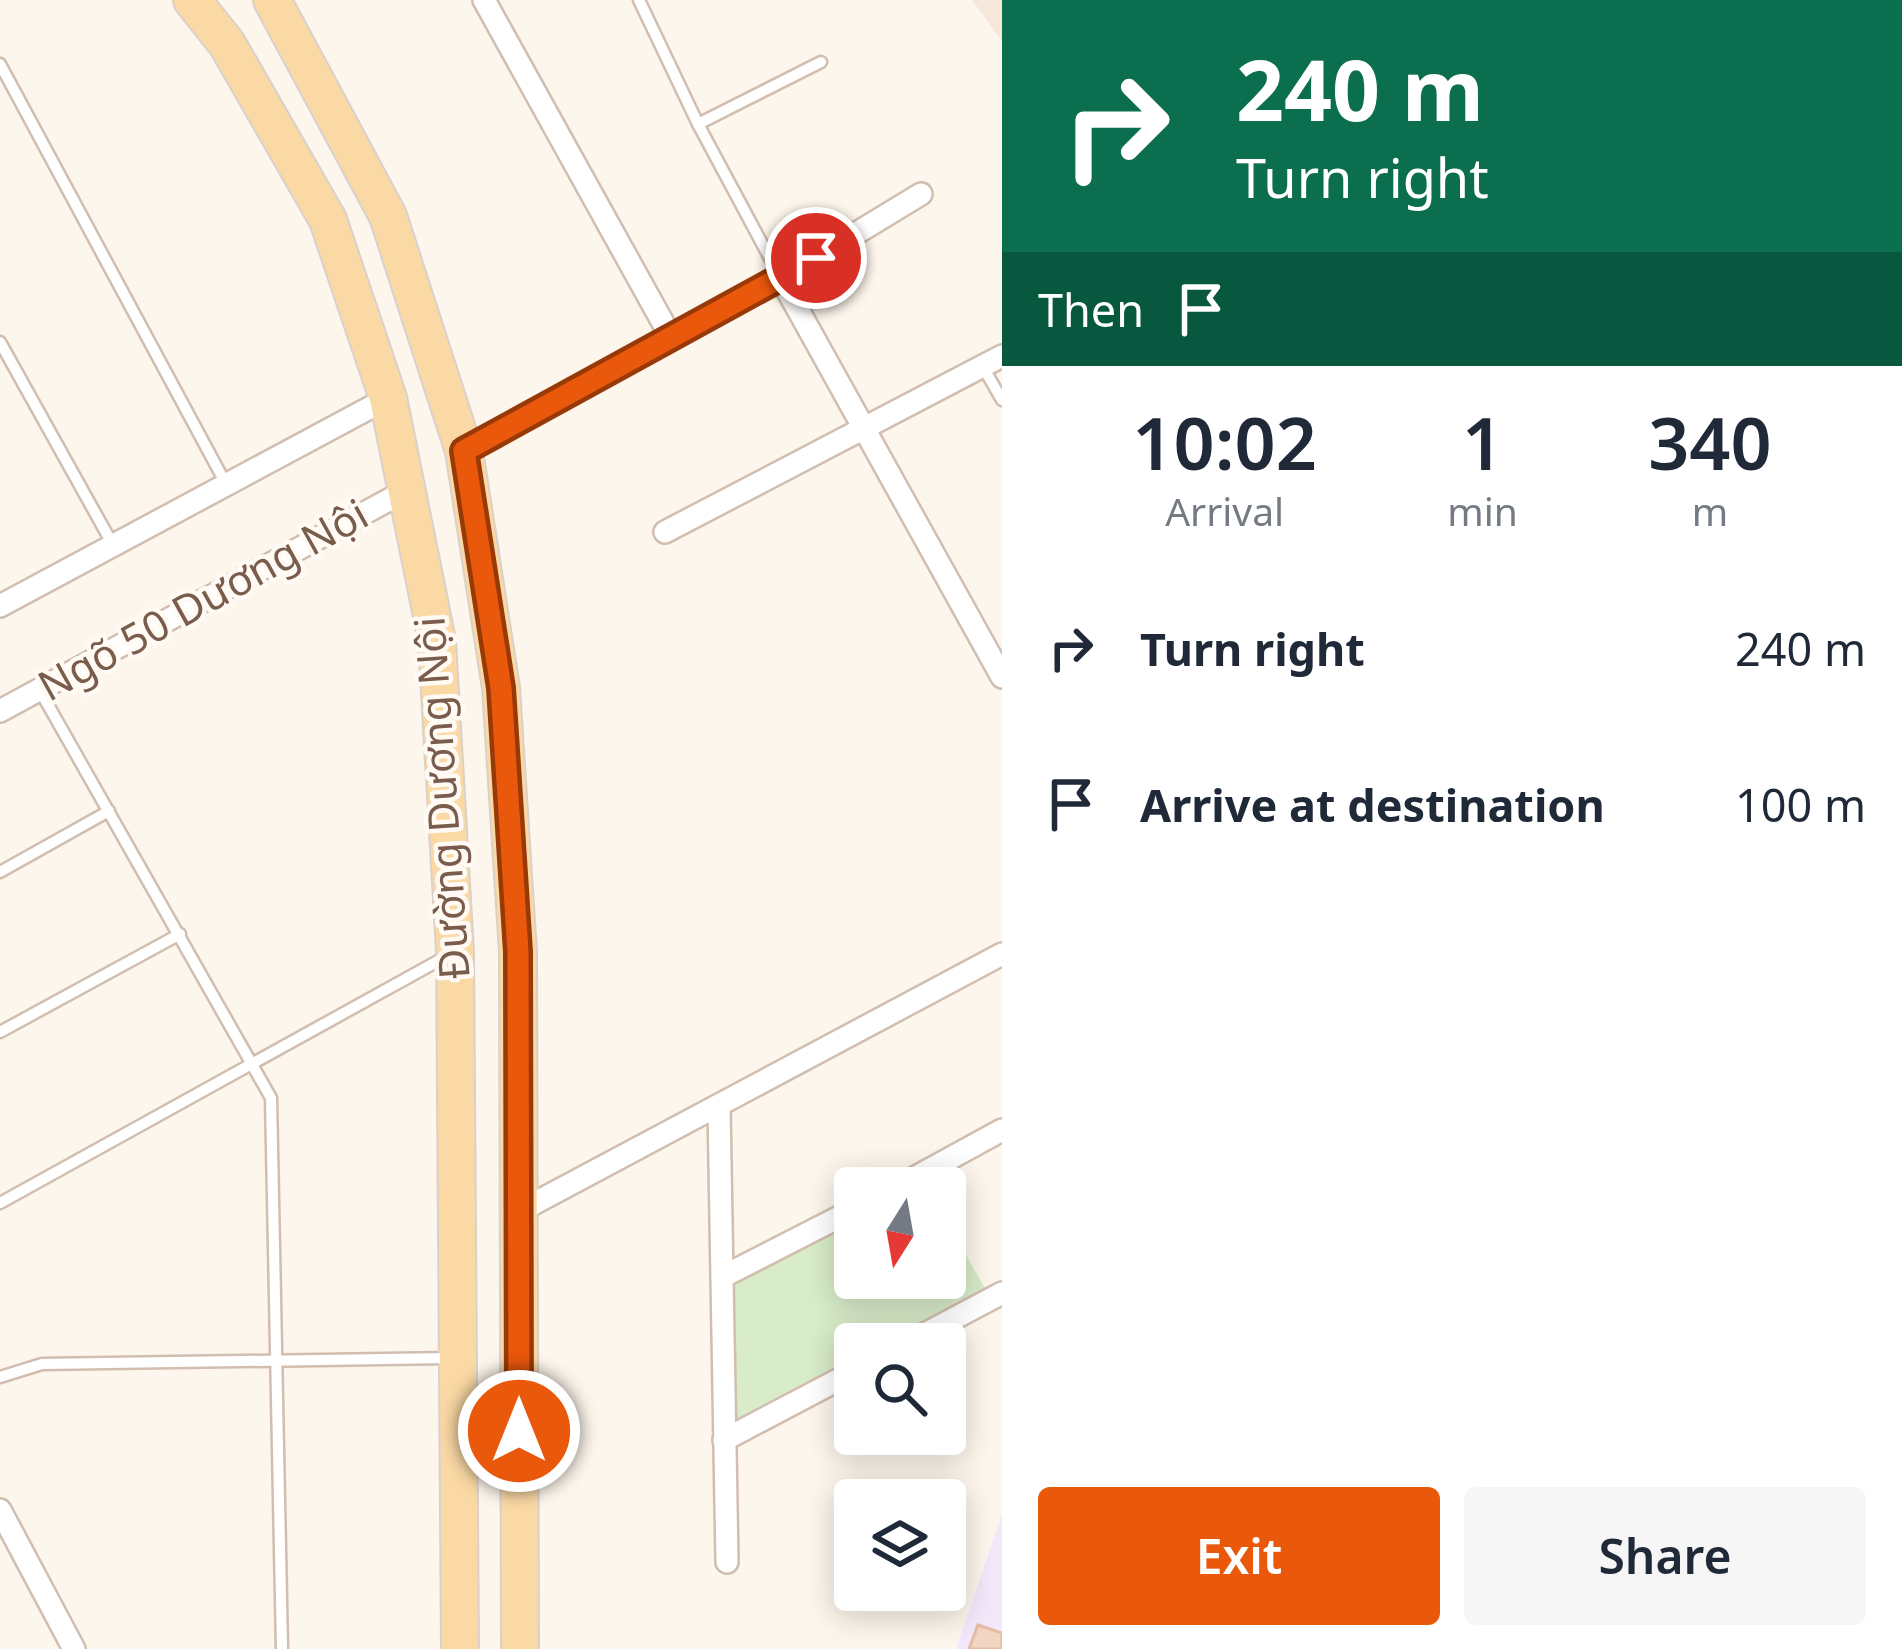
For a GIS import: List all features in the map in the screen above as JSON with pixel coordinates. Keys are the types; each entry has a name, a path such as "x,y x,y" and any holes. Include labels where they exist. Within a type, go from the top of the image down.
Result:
{"main road":[{"name":"Đường Dương Nội","path":"192,0 227,44 328,220 388,398 437,641 455,952 460,1649"},
{"name":"Đường Dương Nội","path":"272,0 388,216 464,451 501,688 518,952 520,1649"},
{"path":"455,952 518,952"}],"street":[{"path":"484,0 672,339"},
{"path":"464,451 781,279 921,194"},
{"path":"781,279 1002,677"},
{"path":"665,532 992,361"},
{"path":"0,605 388,398"},
{"name":"Ngõ 50 Dương Nội","path":"0,711 407,490"},
{"path":"518,1212 1002,954"},
{"path":"719,1107 727,1562"},
{"path":"934,1167 1002,1130"},
{"path":"722,1277 834,1220"},
{"path":"946,1323 1002,1293"},
{"path":"724,1440 834,1382"},
{"path":"2,1518 71,1648"}],"lane":[{"path":"639,0 698,124 781,279"},
{"path":"698,124 821,62"},
{"path":"0,64 226,484"},
{"path":"0,342 112,545"},
{"path":"992,361 1002,400"},
{"path":"39,689 271,1099 282,1649"},
{"path":"0,872 109,811"},
{"path":"0,1032 180,934"},
{"path":"0,1203 455,952"},
{"path":"0,1377 42,1364 459,1358"}],"shaded area":[{"path":"972,0 1002,0 1002,41"},
{"path":"1002,1514 1002,1649 956,1649"}],"green space":[{"path":"834,1222 834,1299 966,1299 966,1255 990,1297 941,1323 834,1323 834,1380 726,1438 724,1278"}],"building":[{"path":"978,1625 1002,1633 1002,1649 969,1649"}],"route":[{"path":"519,1431 518,952 501,688 464,451 816,258"}]}
